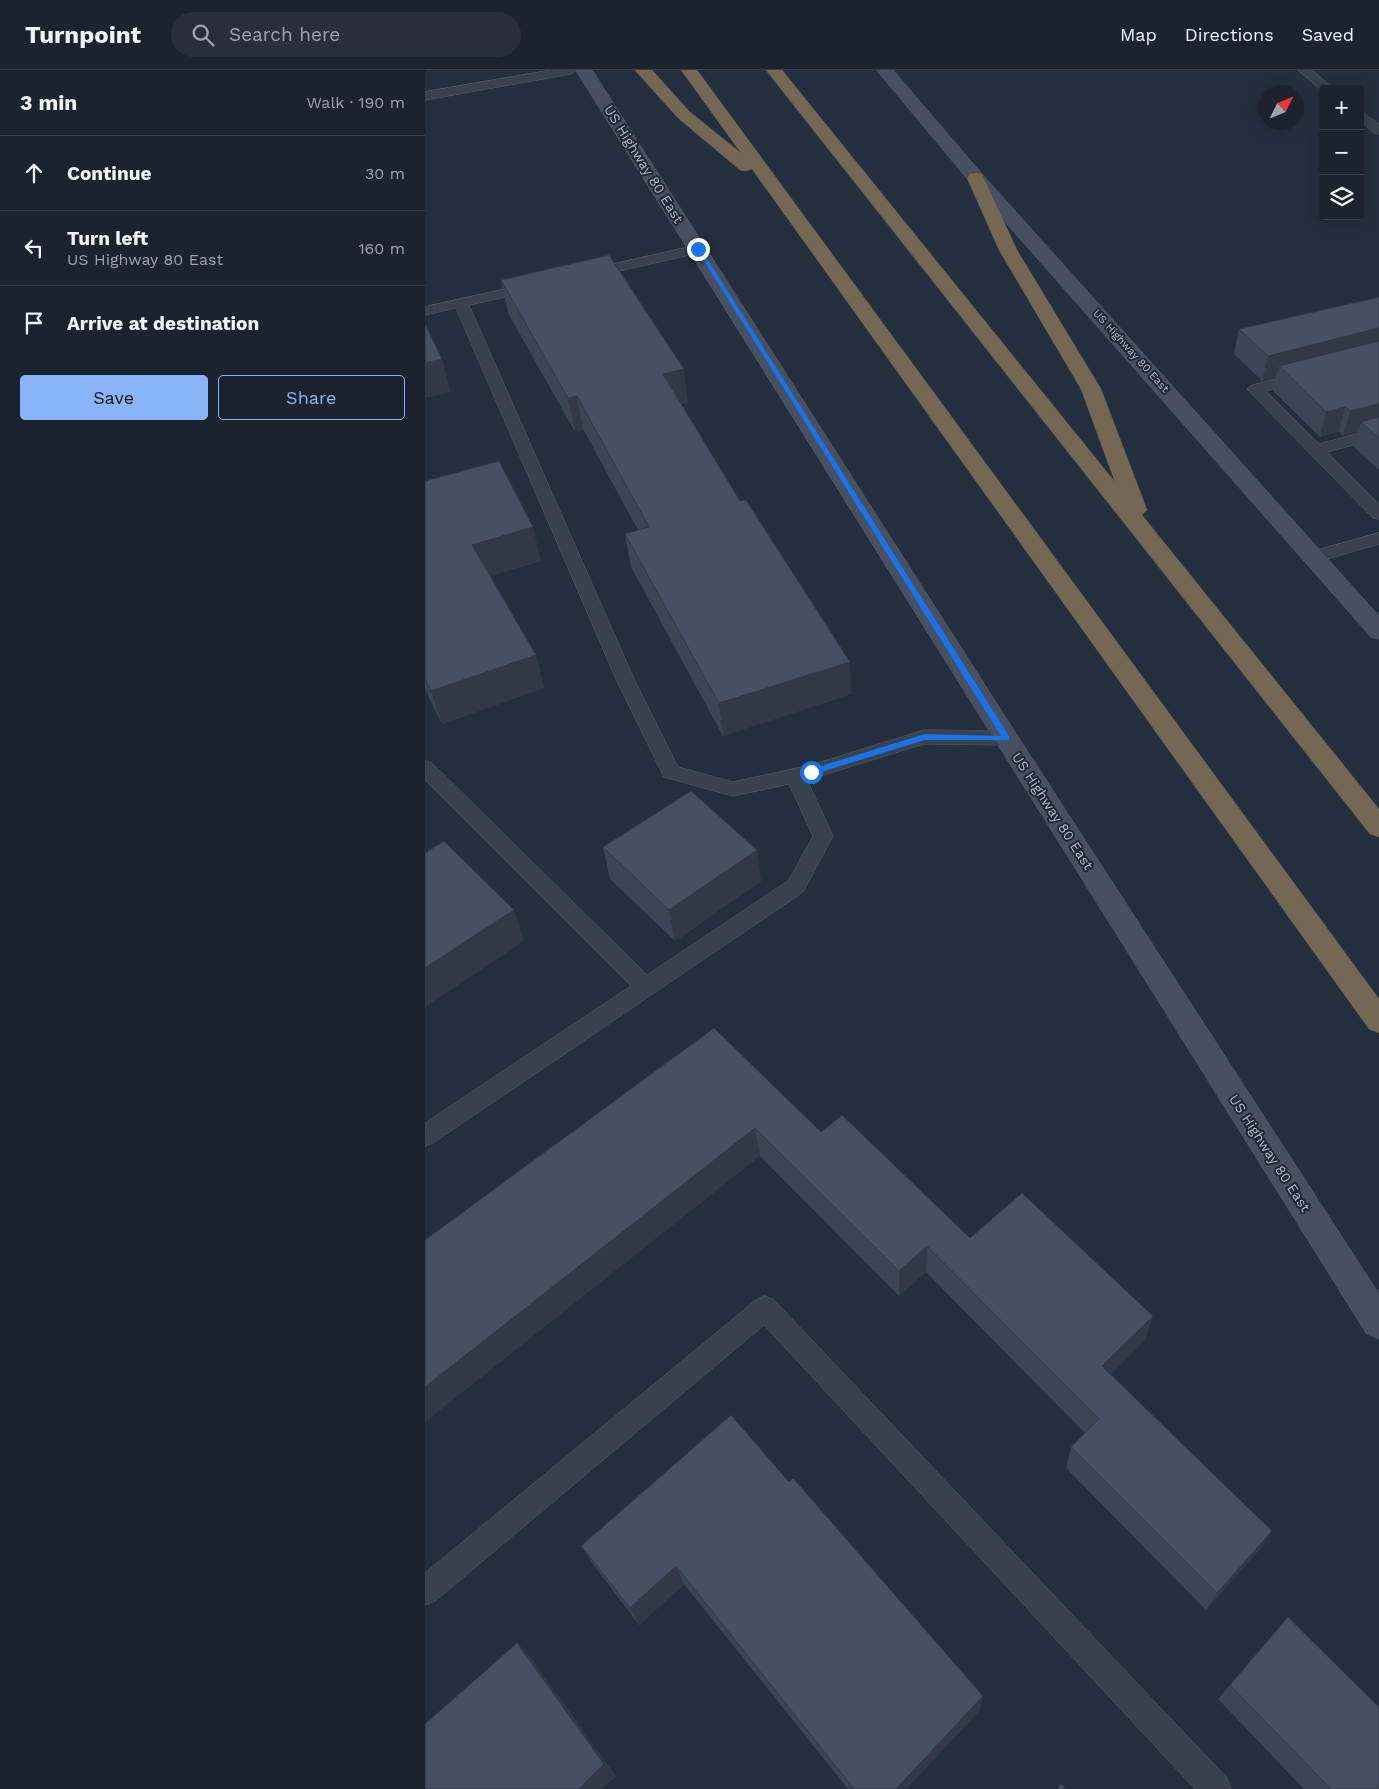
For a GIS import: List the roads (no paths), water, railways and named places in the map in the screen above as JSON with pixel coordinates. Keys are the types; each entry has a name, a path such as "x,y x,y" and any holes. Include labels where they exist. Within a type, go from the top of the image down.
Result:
{"highway":[{"path":"643,70 683,115 777,192"},
{"path":"689,70 1379,1021"},
{"path":"774,70 1379,827"},
{"path":"977,178 1008,250 1091,389 1144,533"}],"main road":[{"name":"US Highway 80 East","path":"584,70 1006,738 1379,1323"},
{"name":"US Highway 80 East","path":"885,70 977,178 1379,631"}],"lane":[{"path":"488,70 495,83"},
{"path":"425,96 571,70"},
{"path":"1304,70 1323,85"},
{"path":"1364,118 1379,130"},
{"path":"574,277 698,249"},
{"path":"425,311 546,284"},
{"path":"461,303 625,679 671,772 733,789 795,776 925,737 1006,738"},
{"path":"1312,374 1255,389 1379,514"},
{"path":"1316,450 1379,432"},
{"path":"1313,557 1379,538"},
{"path":"425,768 646,987"},
{"path":"425,1136 796,886 823,836 795,776"},
{"path":"425,1591 765,1308 1216,1789"}]}
